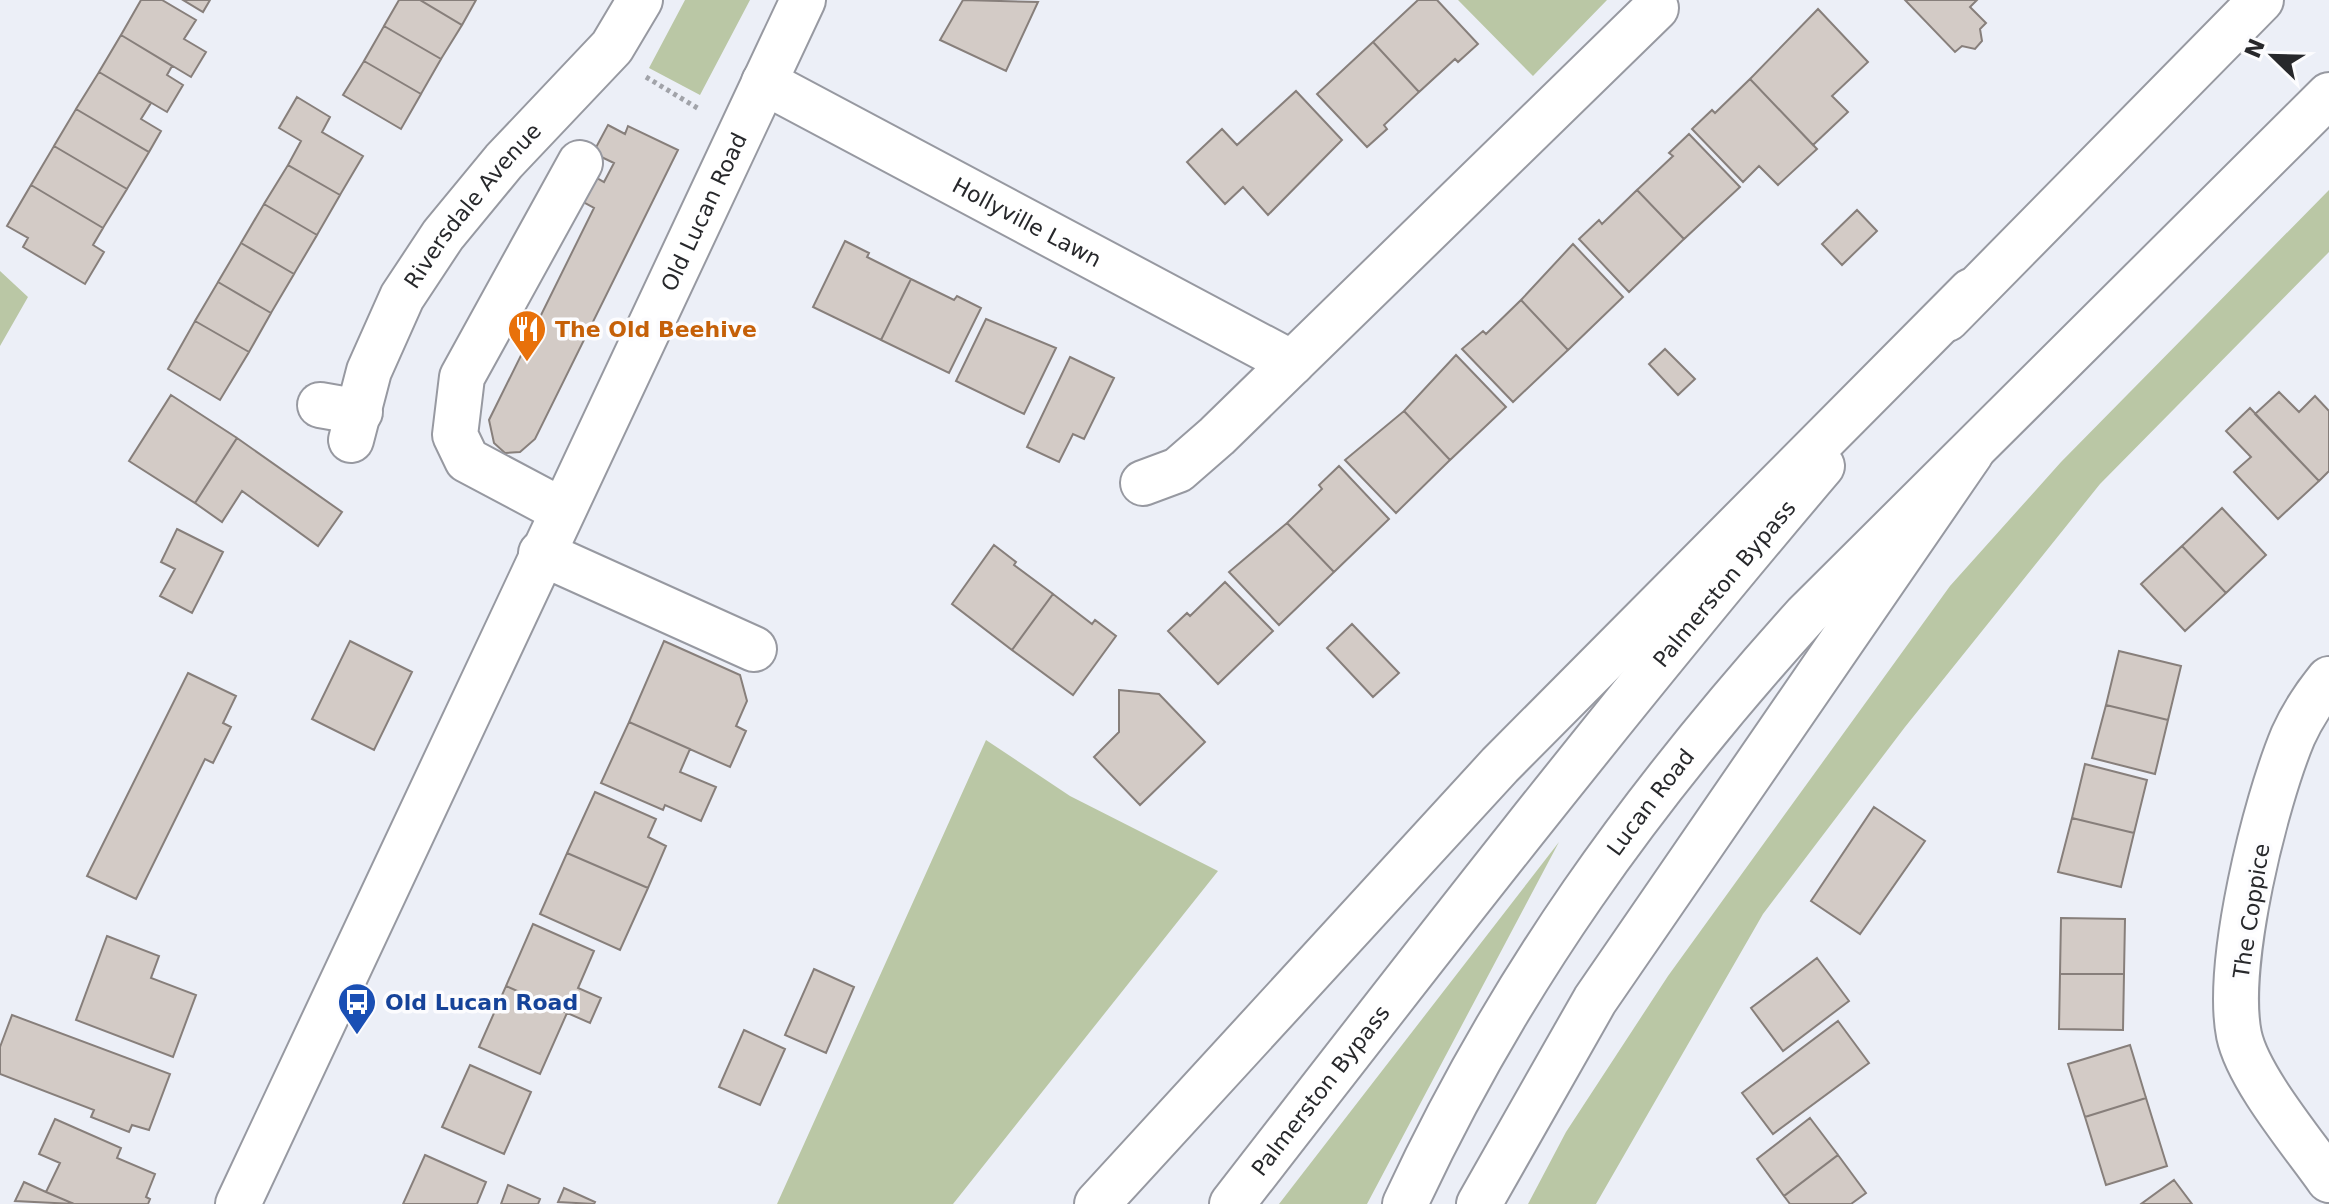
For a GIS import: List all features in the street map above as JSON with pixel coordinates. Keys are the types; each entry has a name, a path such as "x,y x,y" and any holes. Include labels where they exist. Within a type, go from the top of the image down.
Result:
{"main road":[{"name":"Riversdale Avenue","path":"343,419 369,371 402,297 443,235 504,161 612,47 640,0"},
{"name":"Old Lucan Road","path":"238,1204 561,510 803,0"},
{"name":"Palmerston Bypass","path":"1232,1204 1706,603 1971,291 2261,0"},
{"path":"1143,483 1178,470 1656,8"},
{"name":"Hollyville Lawn","path":"764,82 1292,363"},
{"path":"1479,1204 1595,1000 1971,453 2329,95"},
{"path":"561,510 467,460 455,435 462,377 580,163"},
{"path":"1097,1204 1500,765 1971,291"},
{"name":"Lucan Road","path":"1405,1204 1441,1127 1490,1037 1601,864 1733,696 1806,615 1971,453"},
{"path":"541,553 754,649"},
{"name":"The Coppice","path":"2329,679 2293,735 2257,852 2238,964 2239,1036 2264,1088 2329,1180"}],"path":[{"path":"638,72 702,111"}],"green space":[{"path":"685,0 750,0 700,95 649,68"},
{"path":"1458,0 1607,0 1533,76"},
{"path":"2329,190 2329,252 2100,484 1905,727 1763,914 1596,1204 1528,1204 1566,1132 1668,976 1950,586 2061,462"},
{"path":"0,271 28,297 0,346"},
{"path":"986,740 1070,796 1218,871 953,1204 777,1204"},
{"path":"1559,842 1367,1204 1279,1204"}],"building":[{"path":"141,0 162,0 196,20 184,39 206,52 191,77 121,35"},
{"path":"183,0 210,0 203,12"},
{"path":"399,0 420,0 462,25 441,59 384,26"},
{"path":"420,0 476,0 462,25"},
{"path":"963,0 1038,2 1006,71 940,40"},
{"path":"1418,0 1437,0 1478,44 1458,62 1455,59 1419,92 1373,42"},
{"path":"1905,0 1977,0 1970,7 1986,23 1980,29 1982,41 1975,49 1962,46 1955,52"},
{"path":"1818,9 1868,62 1832,96 1848,112 1813,145 1750,79"},
{"path":"384,26 441,59 421,94 364,61"},
{"path":"121,35 172,66 167,75 183,85 167,112 99,72"},
{"path":"1373,42 1419,92 1384,125 1387,129 1367,147 1317,94"},
{"path":"364,61 421,94 401,129 343,95"},
{"path":"99,72 151,103 141,119 161,131 149,152 76,109"},
{"path":"1750,79 1817,149 1778,185 1759,166 1743,182 1692,129 1712,110 1715,113"},
{"path":"1296,91 1342,140 1268,215 1243,187 1225,204 1187,162 1222,129 1237,145"},
{"path":"297,97 330,117 322,132 363,156 340,195 288,165 301,141 279,128"},
{"path":"76,109 149,152 127,189 54,146"},
{"path":"608,125 625,134 628,126 678,150 535,439 520,452 505,453 494,443 489,420 594,208 576,198 588,173 604,182 614,163 593,153"},
{"path":"1689,134 1740,187 1684,239 1637,190 1673,156 1669,153"},
{"path":"54,146 127,189 103,228 31,185"},
{"path":"288,165 340,195 317,235 264,204"},
{"path":"31,185 103,228 93,245 104,252 85,284 23,247 28,238 7,226"},
{"path":"1637,190 1684,239 1629,292 1579,239 1599,220 1602,224"},
{"path":"264,204 317,235 294,274 241,243"},
{"path":"1857,210 1877,231 1842,265 1822,244"},
{"path":"845,241 869,253 867,257 911,279 881,340 813,307"},
{"path":"241,243 294,274 271,313 218,282"},
{"path":"1573,244 1623,297 1568,350 1521,300"},
{"path":"911,279 954,300 957,296 981,308 949,373 881,340"},
{"path":"218,282 271,313 249,352 195,321"},
{"path":"1521,300 1568,350 1513,402 1462,349 1483,331 1486,334"},
{"path":"986,319 1056,348 1024,414 956,381"},
{"path":"195,321 249,352 220,400 168,369"},
{"path":"1665,349 1695,379 1678,395 1649,364"},
{"path":"1456,355 1506,407 1450,460 1404,411"},
{"path":"1070,357 1114,378 1084,439 1073,434 1059,462 1027,447"},
{"path":"2279,392 2299,412 2315,396 2329,411 2329,471 2319,481 2255,414"},
{"path":"171,395 237,438 195,503 129,461"},
{"path":"2250,408 2319,481 2278,519 2234,472 2251,457 2226,431"},
{"path":"1404,411 1450,460 1396,513 1345,460"},
{"path":"237,438 342,512 318,546 242,491 222,522 195,503"},
{"path":"1339,466 1389,519 1334,572 1287,523 1322,489 1319,485"},
{"path":"2222,508 2266,555 2226,593 2182,546"},
{"path":"1287,523 1334,572 1279,625 1229,572"},
{"path":"177,529 223,552 192,613 160,596 175,569 161,562"},
{"path":"994,545 1016,562 1014,565 1053,594 1012,650 952,604"},
{"path":"2182,546 2226,593 2185,631 2141,584"},
{"path":"1225,582 1273,631 1218,684 1168,631 1187,613 1190,616"},
{"path":"1053,594 1092,624 1095,620 1116,636 1073,695 1012,650"},
{"path":"1352,624 1399,673 1373,697 1327,648"},
{"path":"350,641 412,672 374,750 312,719"},
{"path":"664,641 740,675 747,701 736,726 746,731 730,767 629,722"},
{"path":"2119,651 2181,666 2168,720 2106,705"},
{"path":"188,673 236,696 223,723 231,727 213,763 205,759 136,899 87,876"},
{"path":"1119,690 1159,694 1205,742 1140,805 1094,757 1119,732"},
{"path":"2106,705 2168,720 2155,774 2092,758"},
{"path":"629,722 690,749 680,772 716,787 701,821 665,805 663,810 601,783"},
{"path":"2085,764 2147,780 2134,833 2072,818"},
{"path":"595,792 656,819 648,837 666,846 648,888 567,853"},
{"path":"1874,807 1925,841 1860,934 1811,901"},
{"path":"2072,818 2134,833 2121,887 2058,872"},
{"path":"567,853 648,888 620,950 540,914"},
{"path":"2061,918 2125,919 2124,974 2060,974"},
{"path":"533,924 594,951 578,988 601,998 590,1023 506,986"},
{"path":"107,936 159,956 151,978 196,995 173,1057 76,1020"},
{"path":"1817,958 1849,1001 1783,1051 1751,1008"},
{"path":"814,969 854,987 826,1053 785,1035"},
{"path":"2060,974 2124,974 2123,1030 2059,1029"},
{"path":"506,986 567,1013 540,1074 479,1047"},
{"path":"12,1015 170,1074 149,1130 132,1125 129,1132 91,1117 94,1110 0,1074 0,1047"},
{"path":"1838,1021 1869,1063 1773,1134 1742,1093"},
{"path":"744,1030 785,1049 760,1105 719,1087"},
{"path":"2130,1045 2146,1098 2085,1117 2068,1064"},
{"path":"470,1065 531,1092 504,1154 442,1127"},
{"path":"2146,1098 2167,1166 2106,1185 2085,1117"},
{"path":"1810,1118 1838,1155 1784,1196 1757,1159"},
{"path":"55,1119 121,1148 117,1158 155,1174 146,1197 150,1199 148,1204 74,1204 46,1192 60,1163 39,1154"},
{"path":"425,1155 486,1182 477,1204 403,1204"},
{"path":"1838,1155 1866,1193 1851,1204 1790,1204 1784,1196"},
{"path":"2174,1180 2192,1204 2141,1204"},
{"path":"24,1182 46,1192 74,1204 15,1201"},
{"path":"508,1185 540,1199 538,1204 501,1204"},
{"path":"564,1188 595,1202 558,1202"}],"place":[{"name":"The Old Beehive","path":"527,363"},
{"name":"Old Lucan Road","path":"357,1036"}]}
